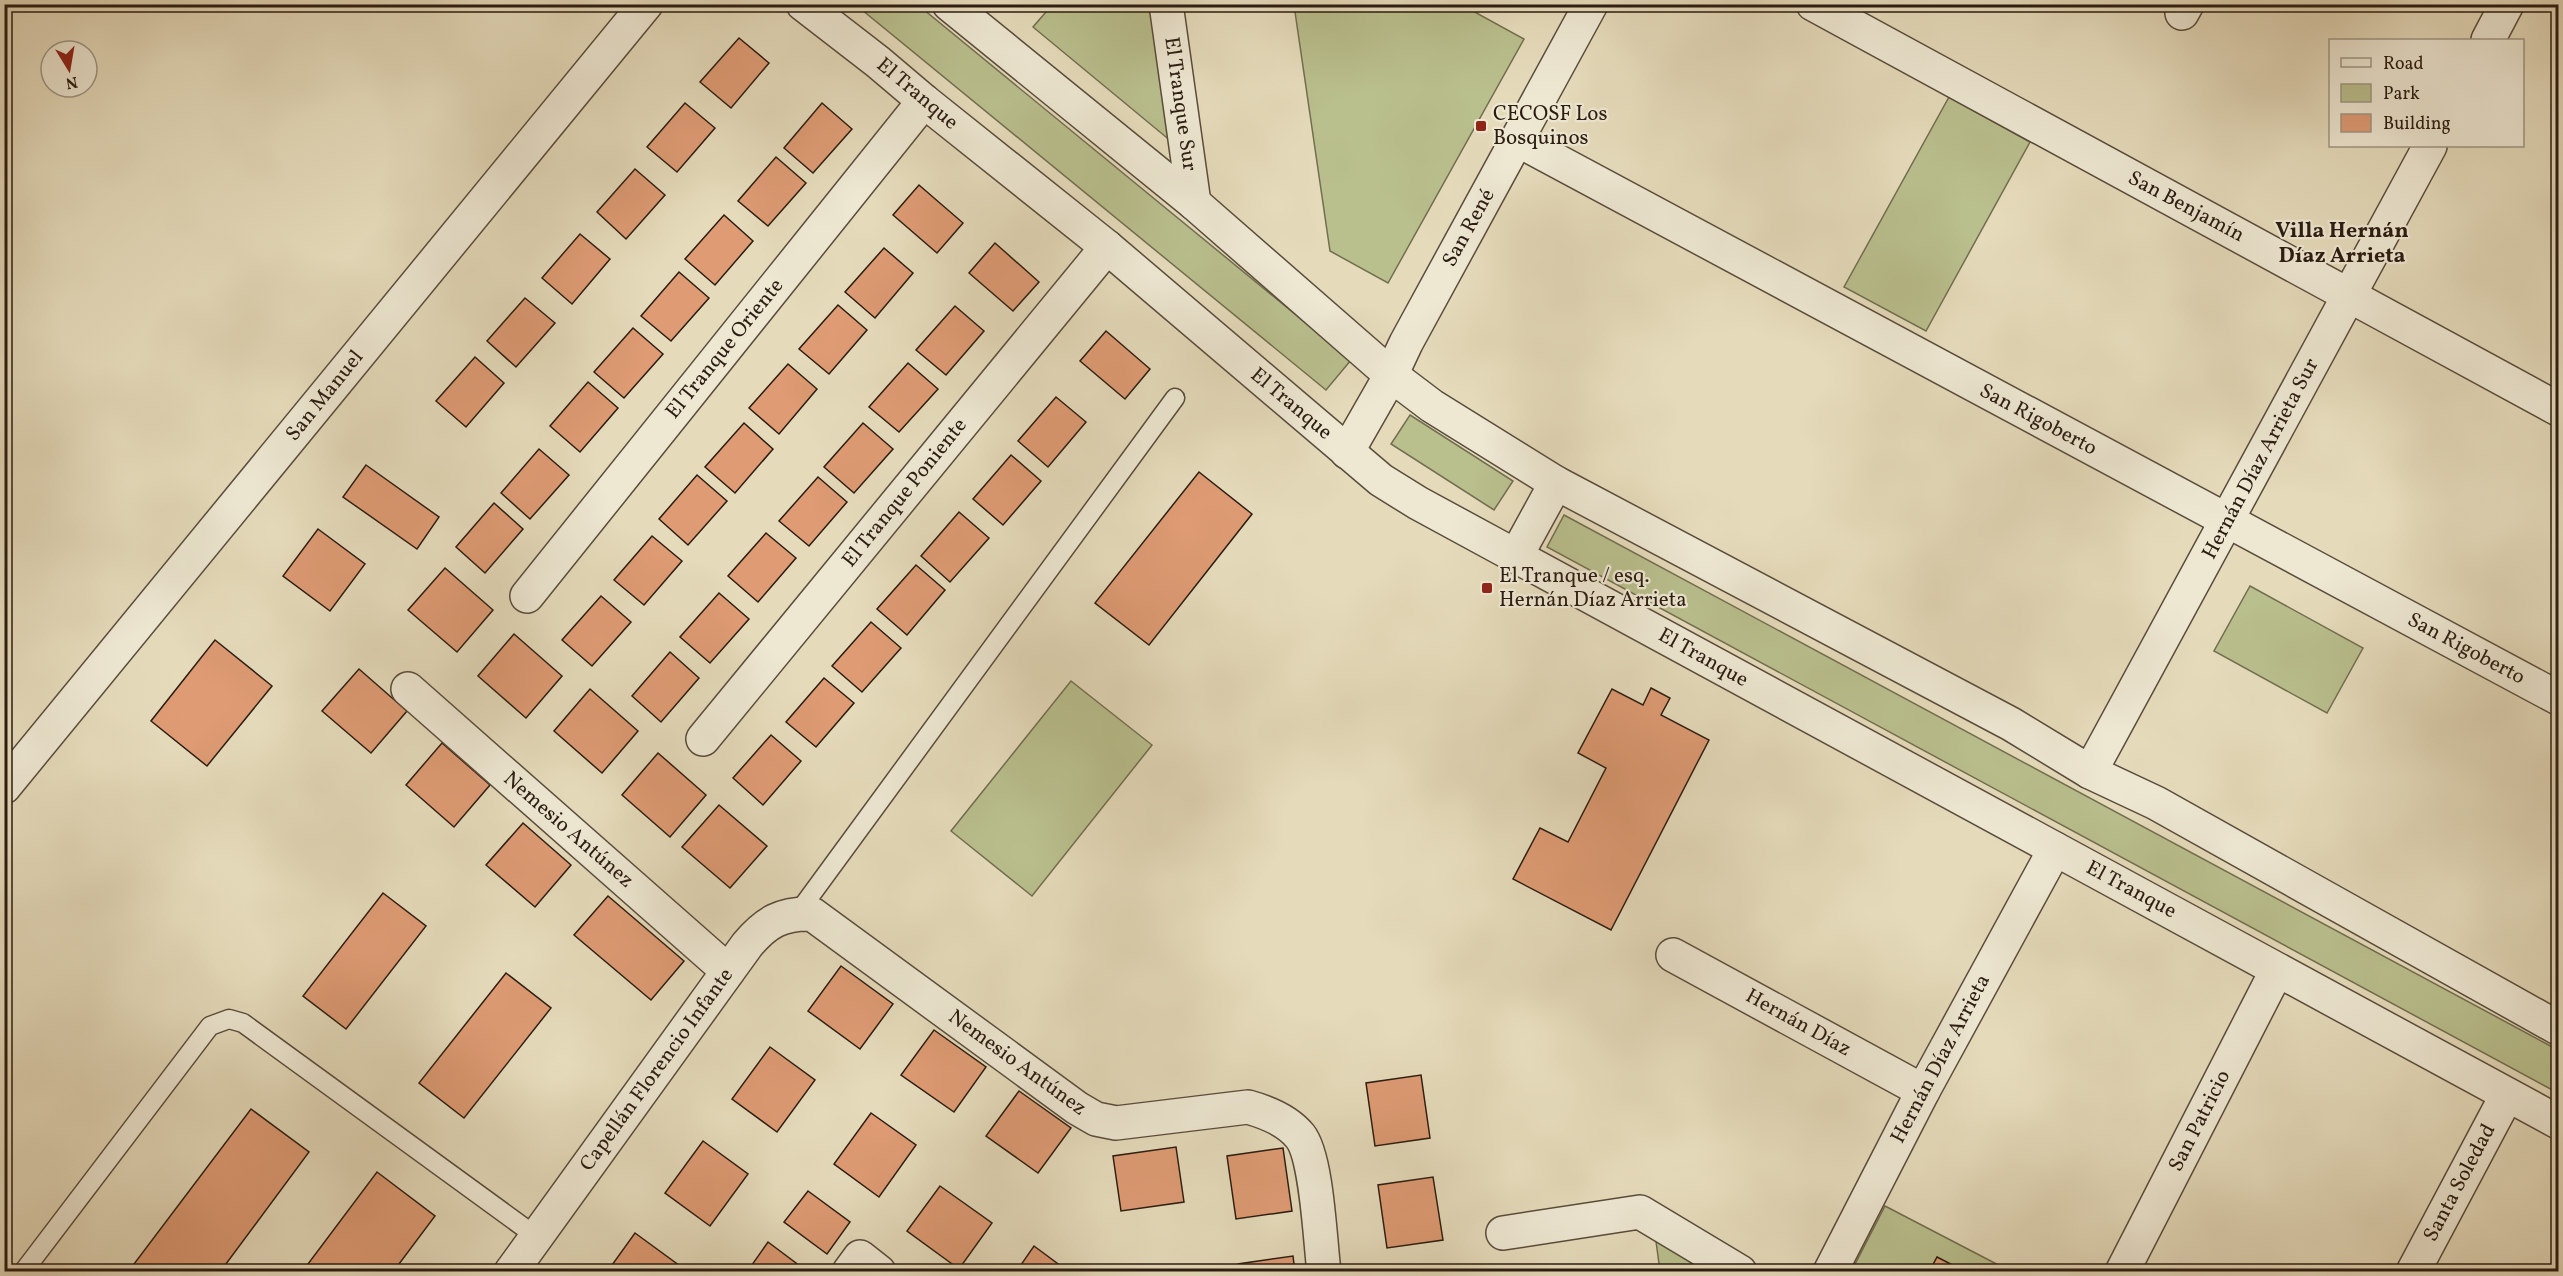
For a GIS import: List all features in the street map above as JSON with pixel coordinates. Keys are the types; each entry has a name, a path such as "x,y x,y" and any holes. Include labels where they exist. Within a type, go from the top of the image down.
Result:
{"street":[{"name":"San Manuel","path":"4,787 646,4"},
{"name":"El Tranque","path":"802,4 878,62 1107,247 1381,480 1418,503 2559,1122"},
{"path":"950,4 1194,203 1391,375 1432,406 1556,483 2011,724 2091,772 2156,803 2559,1028"},
{"name":"El Tranque Sur","path":"1166,4 1194,203"},
{"name":"San René","path":"1347,452 1391,375 1406,343 1591,4"},
{"name":"San Benjamín","path":"1813,4 2559,409"},
{"path":"2489,39 2507,4"},
{"name":"El Tranque Oriente","path":"527,596 924,101"},
{"name":"San Rigoberto","path":"1518,140 2559,698"},
{"name":"Hernán Díaz Arrieta Sur","path":"2091,772 2429,147"},
{"name":"El Tranque Poniente","path":"703,739 1107,247"},
{"path":"1516,556 1556,483"},
{"name":"Nemesio Antúnez","path":"408,689 728,971"},
{"name":"Hernán Díaz Arrieta","path":"1830,1272 1923,1091 2055,849"},
{"name":"Nemesio Antúnez","path":"797,914 812,915 827,925 1077,1108 1096,1119 1116,1124 1248,1107 1266,1112 1282,1122 1300,1136 1310,1157 1324,1272"},
{"name":"Capellán Florencio Infante","path":"511,1272 760,930 780,918 797,914"},
{"name":"Hernán Díaz","path":"1673,955 1923,1091"},
{"name":"San Patricio","path":"2122,1272 2277,970"},
{"name":"Santa Soledad","path":"2413,1272 2507,1095"},
{"path":"1503,1233 1640,1212 1740,1272"}],"lane":[{"path":"797,914 1175,399"},
{"path":"23,1272 210,1026 228,1018 243,1023 537,1237"}],"green space":[{"path":"856,5 918,5 1351,360 1326,390"},
{"path":"1052,5 1151,5 1172,142 1033,27"},
{"path":"1294,5 1462,5 1524,39 1388,283 1330,251"},
{"path":"1949,97 2030,142 1926,331 1844,287"},
{"path":"1410,415 1513,481 1494,510 1391,444"},
{"path":"1564,515 2558,1050 2558,1093 1547,547"},
{"path":"2250,586 2363,648 2327,713 2214,651"},
{"path":"1071,681 1152,745 1032,896 951,831"},
{"path":"1885,1206 2010,1271 1851,1272"},
{"path":"1655,1234 1716,1271 1660,1271"}],"building":[{"path":"739,38 769,63 731,108 700,82"},
{"path":"685,103 715,128 677,172 647,147"},
{"path":"822,103 852,129 813,173 784,148"},
{"path":"776,157 806,183 768,226 738,201"},
{"path":"635,169 665,195 626,239 597,212"},
{"path":"919,185 963,223 937,253 893,215"},
{"path":"724,215 753,241 715,285 685,259"},
{"path":"580,234 610,259 572,304 542,278"},
{"path":"995,243 1039,282 1013,311 969,273"},
{"path":"884,248 913,273 875,318 845,292"},
{"path":"679,272 709,298 671,341 641,316"},
{"path":"525,298 555,323 516,367 487,341"},
{"path":"838,305 867,330 829,374 799,349"},
{"path":"955,306 984,331 946,375 916,350"},
{"path":"633,328 663,354 624,398 594,372"},
{"path":"1106,331 1150,369 1125,399 1080,361"},
{"path":"475,357 504,383 466,427 436,401"},
{"path":"908,363 938,389 899,432 869,407"},
{"path":"788,364 817,389 779,434 749,408"},
{"path":"588,382 618,408 580,452 550,426"},
{"path":"1056,397 1086,422 1048,467 1018,441"},
{"path":"744,423 773,449 735,493 705,467"},
{"path":"863,423 893,449 854,493 824,467"},
{"path":"539,449 569,475 530,519 501,493"},
{"path":"1011,455 1041,481 1003,525 973,499"},
{"path":"366,465 439,517 417,549 343,497"},
{"path":"1199,472 1252,514 1149,645 1095,603"},
{"path":"697,475 727,501 688,545 659,519"},
{"path":"818,477 847,502 809,546 779,521"},
{"path":"494,503 523,529 485,573 456,547"},
{"path":"959,512 989,538 950,582 921,556"},
{"path":"318,529 365,564 330,611 283,576"},
{"path":"766,533 796,558 758,602 728,576"},
{"path":"652,536 682,561 644,605 614,580"},
{"path":"916,565 945,590 907,635 877,609"},
{"path":"445,568 493,610 457,652 408,610"},
{"path":"719,593 749,619 710,663 680,637"},
{"path":"601,596 631,622 592,666 562,640"},
{"path":"871,622 901,648 862,692 832,666"},
{"path":"514,634 562,676 526,718 478,676"},
{"path":"215,640 272,686 207,766 151,721"},
{"path":"670,652 699,678 661,722 632,696"},
{"path":"359,669 407,711 371,753 322,711"},
{"path":"824,678 854,703 816,747 786,722"},
{"path":"1651,688 1670,698 1661,715 1709,740 1611,930 1513,879 1540,828 1568,842 1606,768 1578,753 1612,689 1643,705"},
{"path":"590,689 638,731 602,773 554,731"},
{"path":"771,735 801,761 763,805 733,778"},
{"path":"442,743 490,785 454,827 406,785"},
{"path":"658,753 706,795 670,837 622,795"},
{"path":"719,805 767,846 730,888 682,847"},
{"path":"523,823 571,865 535,907 486,865"},
{"path":"383,893 426,926 346,1029 303,996"},
{"path":"608,896 684,961 651,1000 574,935"},
{"path":"841,966 893,1004 860,1049 808,1011"},
{"path":"506,973 551,1008 464,1118 419,1083"},
{"path":"934,1030 986,1067 954,1112 901,1075"},
{"path":"770,1047 815,1080 777,1132 732,1099"},
{"path":"1421,1075 1430,1138 1375,1146 1366,1083"},
{"path":"1019,1091 1071,1128 1038,1173 986,1136"},
{"path":"251,1109 309,1152 220,1272 128,1272"},
{"path":"871,1113 916,1145 879,1197 834,1164"},
{"path":"703,1141 748,1174 710,1226 665,1193"},
{"path":"1176,1147 1184,1202 1121,1211 1113,1156"},
{"path":"1283,1148 1292,1211 1236,1219 1227,1156"},
{"path":"377,1172 435,1216 393,1272 302,1272"},
{"path":"1433,1177 1443,1240 1387,1248 1378,1185"},
{"path":"940,1186 992,1223 959,1269 907,1231"},
{"path":"808,1191 850,1222 827,1254 784,1222"},
{"path":"635,1233 680,1266 676,1272 607,1272"},
{"path":"768,1242 808,1272 747,1272"},
{"path":"1034,1246 1069,1272 1016,1272"},
{"path":"1293,1256 1295,1272 1239,1272 1238,1264"},
{"path":"1937,1257 1966,1272 1929,1272"},
{"path":"1183,1266 1183,1272 1142,1272"}],"place":[{"name":"CECOSF Los Bosquinos","path":"1481,126"},
{"name":"El Tranque / esq. Hernán Díaz Arrieta","path":"1487,588"}],"district":[{"name":"Villa Hernán Díaz Arrieta","path":"2342,244"}]}
